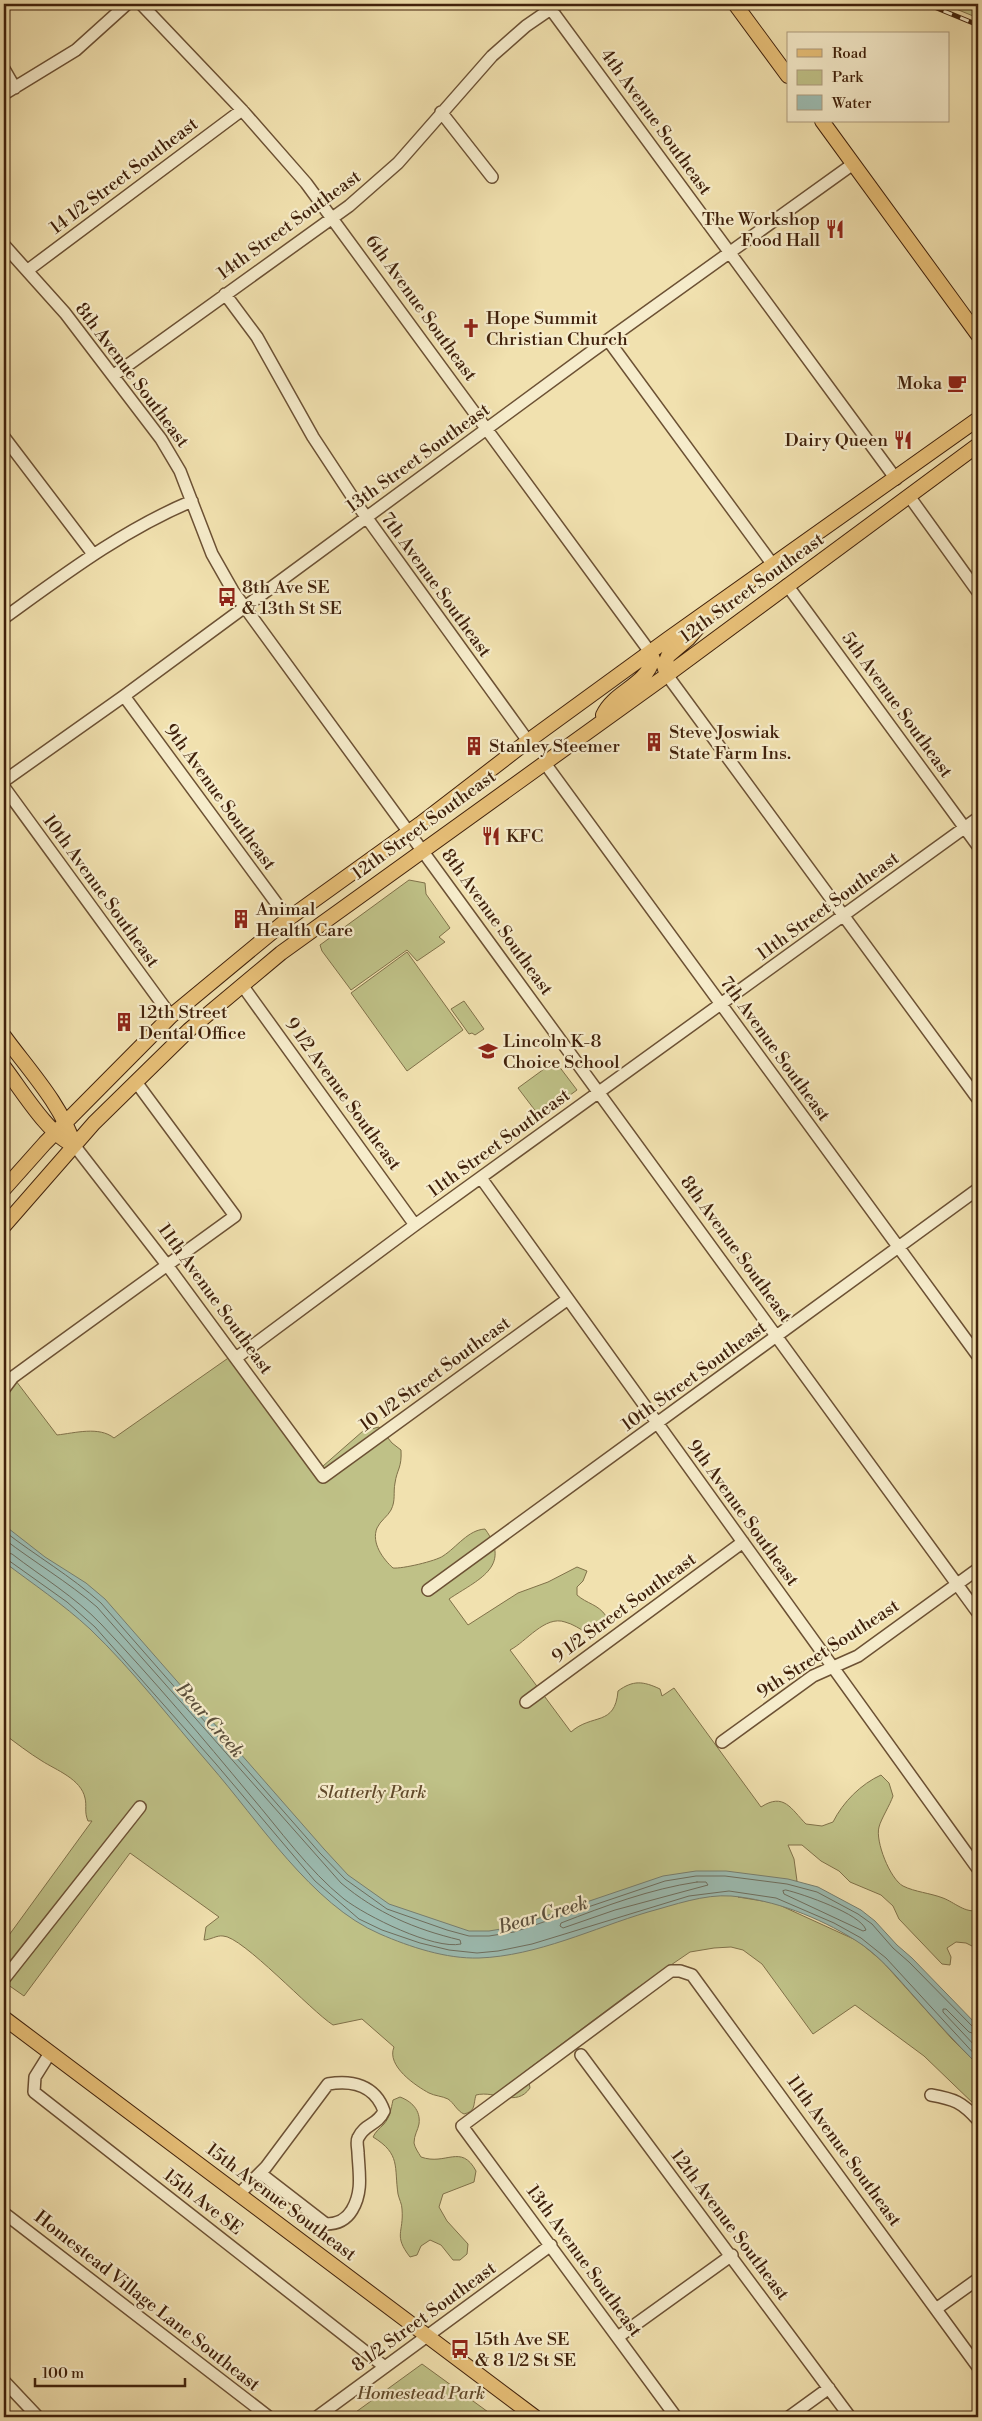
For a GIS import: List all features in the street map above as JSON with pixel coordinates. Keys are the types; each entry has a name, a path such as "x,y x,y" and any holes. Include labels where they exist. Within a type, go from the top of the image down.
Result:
{"main road":[{"path":"735,4 787,75"},
{"path":"823,122 978,335"},
{"name":"12th Street Southeast","path":"4,1189 59,1128 170,1016 288,919 409,832 528,741 650,652 978,419"},
{"name":"12th Street Southeast","path":"4,1226 74,1145 189,1030 242,984 318,925 667,675 978,445"},
{"path":"667,675 664,666 668,656 688,639 716,605"},
{"path":"600,723 606,709 648,673 653,659 650,652"},
{"name":"11th Avenue Southeast","path":"4,1036 59,1128"},
{"name":"11th Avenue Southeast","path":"4,1067 74,1145"},
{"name":"15th Avenue Southeast","path":"4,2018 535,2417"}],"street":[{"path":"4,94 76,50 127,4"},
{"name":"6th Avenue Southeast","path":"140,4 242,110 334,218 650,652"},
{"name":"14th Street Southeast","path":"114,375 334,218 398,163 492,56 552,5"},
{"name":"4th Avenue Southeast","path":"552,5 730,253 896,479"},
{"path":"4,69 15,88"},
{"name":"14 1/2 Street Southeast","path":"28,270 242,110"},
{"path":"441,112 492,177"},
{"name":"13th Street Southeast","path":"4,781 124,696 608,340 853,164"},
{"name":"8th Avenue Southeast","path":"4,245 28,270 114,375 166,446 180,471 212,554 244,606 778,1336 978,1613"},
{"name":"7th Avenue Southeast","path":"225,294 256,337 313,437 366,518 528,741"},
{"path":"608,340 773,565"},
{"path":"4,437 93,554"},
{"path":"909,496 978,592"},
{"path":"4,618 93,554 137,527 192,501"},
{"name":"5th Avenue Southeast","path":"787,586 978,846"},
{"path":"667,675 978,1098"},
{"name":"9th Avenue Southeast","path":"124,696 288,919"},
{"name":"7th Avenue Southeast","path":"544,762 978,1356"},
{"name":"10th Avenue Southeast","path":"4,787 170,1016"},
{"name":"11th Street Southeast","path":"236,1358 416,1225 978,818"},
{"name":"9 1/2 Avenue Southeast","path":"242,984 416,1225"},
{"path":"4,1389 13,1377 235,1216 136,1082"},
{"name":"11th Avenue Southeast","path":"74,1145 168,1264 323,1477"},
{"name":"9th Avenue Southeast","path":"481,1178 657,1424 834,1666 978,1869"},
{"name":"10th Street Southeast","path":"428,1590 978,1189"},
{"name":"10 1/2 Street Southeast","path":"323,1477 568,1299"},
{"name":"9 1/2 Street Southeast","path":"526,1702 743,1542"},
{"name":"9th Street Southeast","path":"722,1742 812,1676 858,1656 978,1569"},
{"path":"4,1979 140,1807"},
{"name":"11th Avenue Southeast","path":"462,2126 671,1971 680,1971 692,1975 978,2367"},
{"name":"15th Ave SE","path":"50,2053 36,2077 34,2092 385,2367"},
{"name":"12th Avenue Southeast","path":"581,2055 732,2255 850,2417"},
{"path":"239,2194 260,2173 328,2084 357,2083 381,2101 384,2111 380,2120 362,2130 357,2140 360,2190 358,2201 348,2216 336,2224 326,2224 260,2173"},
{"path":"931,2094 954,2099 967,2107 978,2120"},
{"name":"13th Avenue Southeast","path":"462,2126 552,2245 676,2417"},
{"name":"Homestead Village Lane Southeast","path":"4,2214 269,2417"},
{"name":"8 1/2 Street Southeast","path":"317,2417 552,2245"},
{"path":"618,2338 732,2255"},
{"path":"936,2309 978,2280"},
{"path":"4,2381 38,2417"},
{"path":"789,2417 829,2388"}],"green space":[{"path":"944,4 978,4 978,18"},
{"path":"409,880 425,883 426,894 450,928 439,937 445,942 417,961 407,950 351,990 322,951 320,945"},
{"path":"407,952 463,1030 407,1071 351,993"},
{"path":"464,1001 484,1029 475,1035 469,1034 451,1009"},
{"path":"555,1061 577,1090 540,1117 518,1088"},
{"name":"Slatterly Park","path":"234,1354 312,1464 323,1466 363,1431 379,1427 392,1443 401,1450 401,1461 395,1483 393,1506 378,1525 376,1534 379,1550 393,1568 411,1566 439,1558 473,1532 485,1529 493,1542 495,1553 493,1563 480,1579 449,1599 468,1625 518,1593 548,1582 577,1567 587,1571 583,1581 577,1587 577,1595 603,1612 606,1616 605,1626 587,1633 565,1622 550,1622 510,1650 571,1732 579,1726 607,1715 616,1702 618,1691 623,1687 633,1683 643,1683 660,1689 662,1696 674,1688 761,1807 776,1801 781,1802 791,1808 806,1824 822,1826 833,1822 847,1801 866,1783 881,1775 889,1783 893,1796 880,1824 878,1833 881,1850 893,1876 903,1886 912,1890 943,1898 965,1909 978,1910 978,1949 966,1943 956,1942 947,1948 951,1957 950,1965 942,1964 899,1919 893,1906 881,1895 850,1882 839,1871 821,1861 802,1845 788,1845 794,1859 797,1881 738,1897 775,1903 858,1941 882,1961 978,2065 978,2108 924,2056 855,2005 813,2034 762,1964 743,1950 731,1947 690,1952 627,1995 523,2073 529,2082 530,2088 524,2094 512,2098 483,2094 476,2095 471,2111 464,2114 448,2099 429,2093 410,2080 394,2061 394,2047 362,2019 333,2025 260,1960 232,1939 221,1936 204,1940 206,1927 219,1917 130,1853 24,1996 4,1982 4,1942 92,1821 88,1821 85,1798 79,1785 4,1734 4,1370 13,1377 57,1435 94,1431 108,1434 114,1438"},
{"path":"400,2097 408,2101 417,2110 419,2124 414,2143 421,2157 430,2159 465,2158 476,2171 474,2182 443,2194 439,2207 447,2221 468,2244 467,2254 460,2260 453,2260 441,2245 430,2240 421,2246 417,2255 410,2257 402,2244 400,2234 402,2207 398,2194 396,2169 388,2149 373,2137 388,2119 393,2100"},
{"name":"Homestead Park","path":"422,2364 495,2417 349,2417"}],"water":[{"name":"Bear Creek","path":"4,1525 45,1557 86,1583 105,1599 348,1875 389,1904 469,1931 489,1931 513,1927 663,1876 696,1871 726,1871 788,1879 818,1887 861,1910 875,1921 978,2026 978,2065 886,1965 871,1952 826,1924 796,1911 764,1901 731,1896 700,1898 628,1918 544,1947 501,1956 479,1958 441,1954 416,1948 380,1934 355,1921 309,1882 288,1859 152,1696 106,1645 69,1611 4,1562"}],"railway":[{"path":"927,4 978,25"}],"place":[{"name":"The Workshop Food Hall","path":"835,229"},
{"name":"Hope Summit Christian Church","path":"471,328"},
{"name":"Moka","path":"957,383"},
{"name":"Dairy Queen","path":"903,440"},
{"name":"8th Ave SE & 13th St SE","path":"227,597"},
{"name":"Steve Joswiak State Farm Ins.","path":"654,742"},
{"name":"Stanley Steemer","path":"474,746"},
{"name":"KFC","path":"491,836"},
{"name":"Animal Health Care","path":"241,919"},
{"name":"12th Street Dental Office","path":"124,1022"},
{"name":"Lincoln K-8 Choice School","path":"488,1051"},
{"name":"15th Ave SE & 8 1/2 St SE","path":"460,2349"}]}
